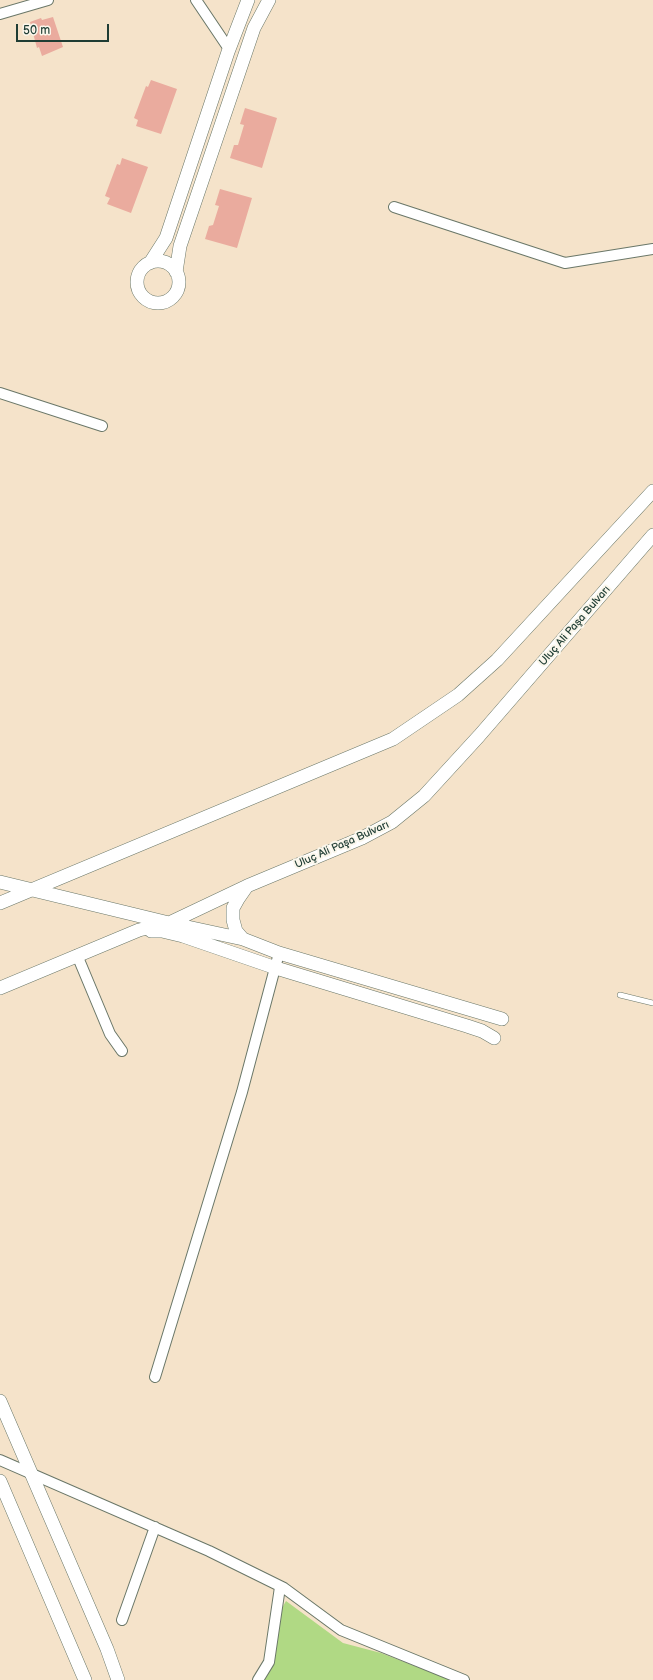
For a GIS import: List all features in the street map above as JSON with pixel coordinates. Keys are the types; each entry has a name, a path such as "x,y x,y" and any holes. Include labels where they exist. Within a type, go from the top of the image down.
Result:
{"street":[{"path":"0,14 48,0"},
{"path":"196,0 229,49"},
{"path":"248,0 229,49 166,238 150,263 140,271 137,284 143,296 155,303 162,302 174,296 179,284 176,272 180,246 254,28 269,0"},
{"path":"394,207 565,263 653,249"},
{"path":"150,263 156,261 168,263 176,272"},
{"path":"0,392 102,426"},
{"path":"0,903 393,739 458,695 498,660 653,491"},
{"name":"Uluç Ali Paşa Bulvarı","path":"0,988 139,930 169,923 247,886 362,838 392,822 424,796 479,736 653,536"},
{"path":"0,882 169,923 244,939 279,953 502,1019"},
{"path":"244,939 236,931 233,920 233,908 247,886"},
{"path":"139,930 162,931 183,936 276,968 467,1026 482,1031 494,1038"},
{"path":"155,1377 236,1115 279,953"},
{"path":"77,956 110,1034 122,1051"},
{"path":"0,1401 107,1649 118,1680"},
{"path":"0,1460 209,1551 280,1587 341,1630 464,1680"},
{"path":"0,1481 85,1680"},
{"path":"122,1620 155,1527"},
{"path":"258,1680 269,1662 280,1587"}],"lane":[{"path":"620,995 653,1004"}],"green space":[{"path":"286,1601 343,1643 381,1653 451,1680 263,1680 282,1608"}],"building":[{"path":"53,17 63,47 42,56 39,47 37,48 30,22 41,18 42,20"},
{"path":"151,80 177,89 161,134 136,126 138,120 134,118 146,86 148,87"},
{"path":"245,108 277,118 262,168 230,158 234,145 238,145 244,125 240,124"},
{"path":"122,158 148,167 131,213 107,204 110,198 105,196 117,164 120,165"},
{"path":"220,189 252,198 237,248 205,239 209,226 213,225 219,206 215,205"}]}
